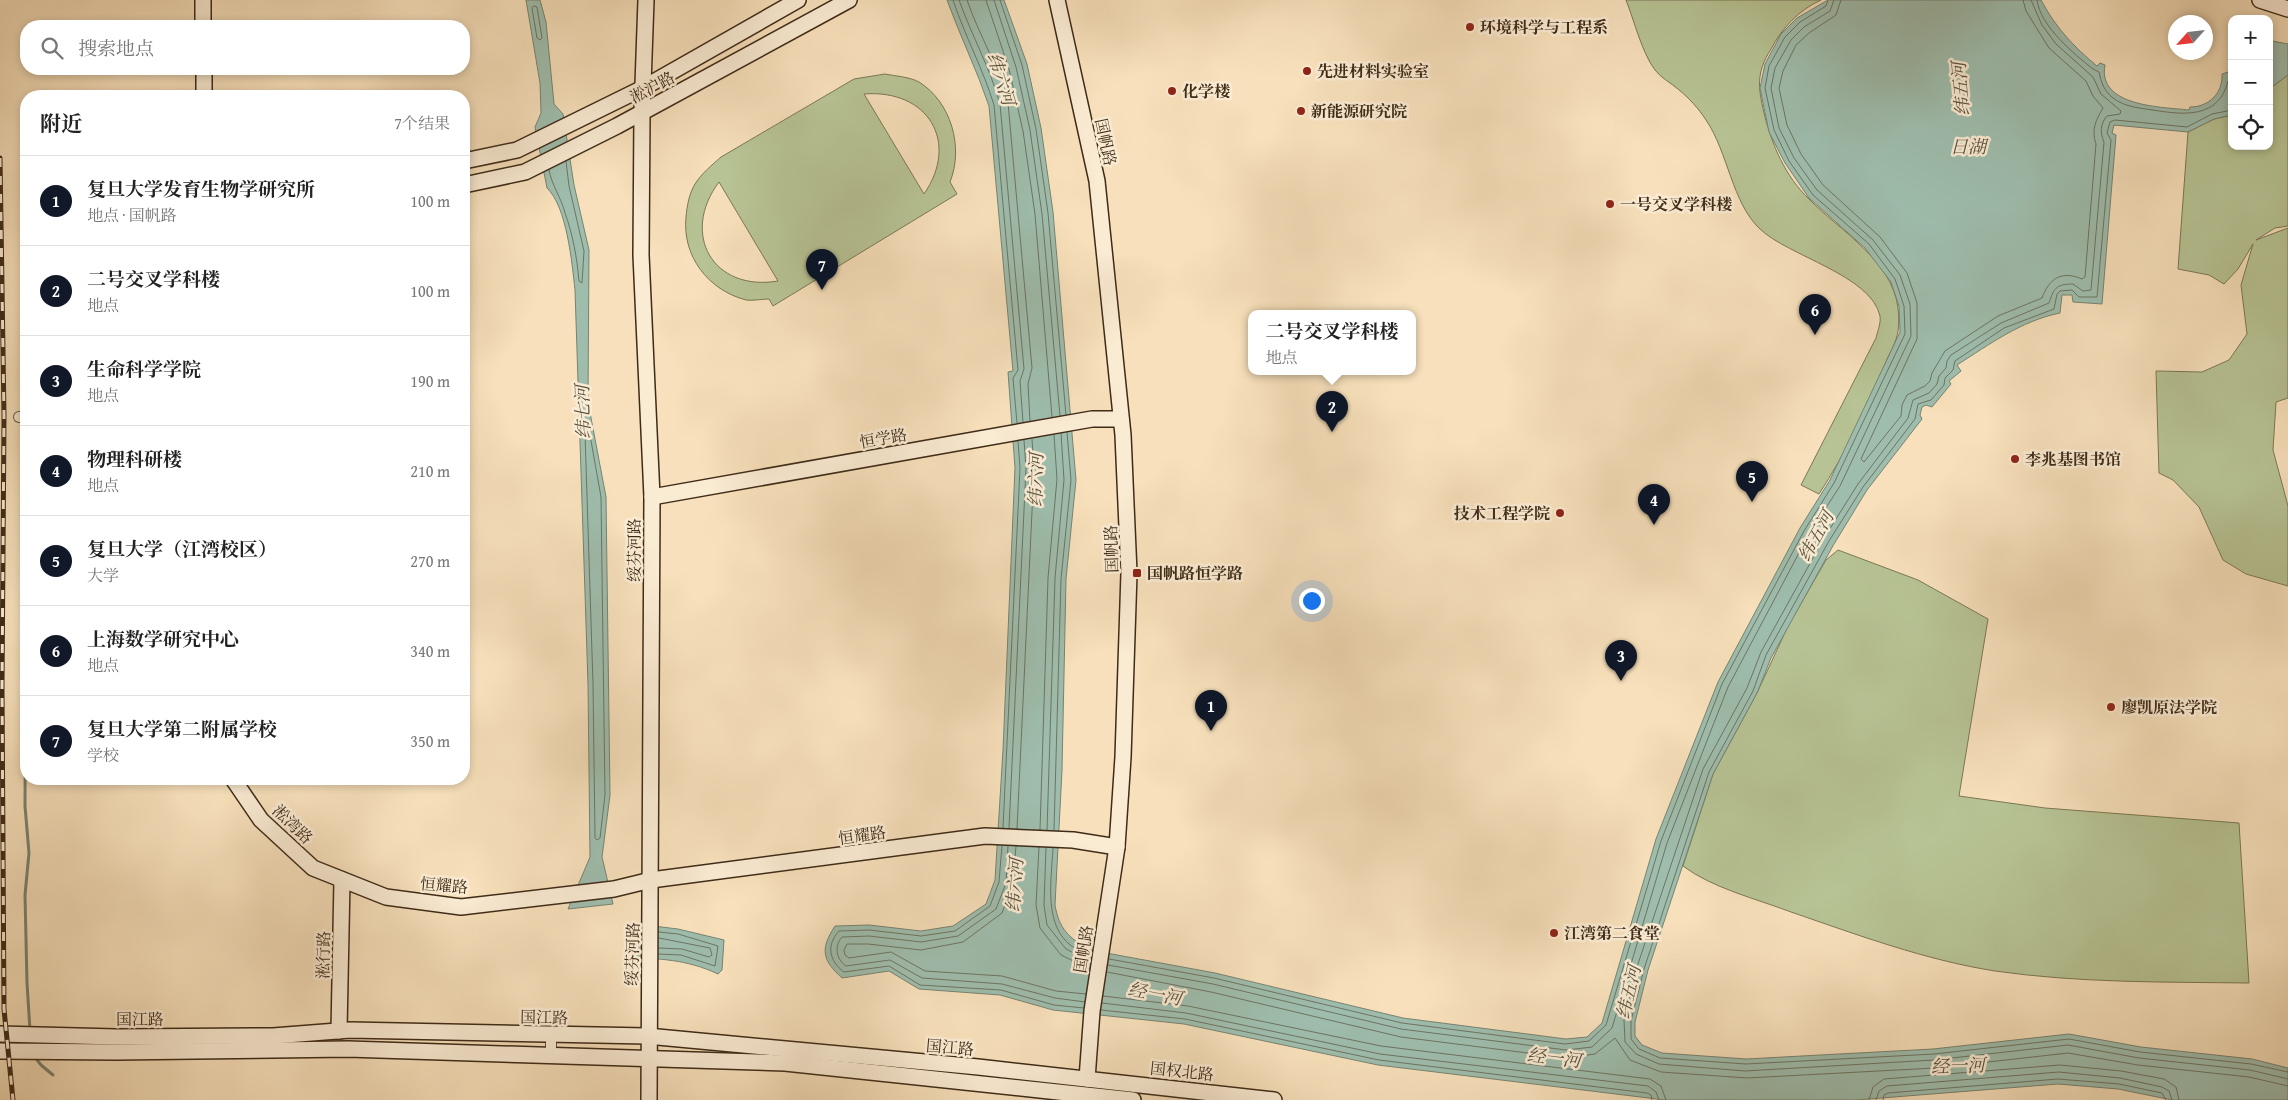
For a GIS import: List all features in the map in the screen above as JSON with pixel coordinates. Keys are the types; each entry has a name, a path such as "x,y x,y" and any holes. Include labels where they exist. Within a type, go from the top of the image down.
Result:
{"street":[{"path":"203,0 203,20"},
{"name":"绥芬河路","path":"646,0 642,113 641,255 652,497 651,915 647,1036 648,1100"},
{"name":"淞沪路","path":"470,160 517,150 643,88 798,0"},
{"name":"淞沪路","path":"470,184 525,172 642,113 849,0"},
{"name":"国帆路","path":"1057,0 1097,181 1122,419 1129,573 1123,756 1117,847 1092,1011 1084,1098"},
{"path":"2260,0 2288,9"},
{"path":"204,75 204,90"},
{"name":"恒学路","path":"652,497 1078,422 1122,419"},
{"name":"淞湾路","path":"236,785 261,820 313,868 342,880"},
{"name":"恒耀路","path":"342,880 386,897 461,907 614,889 651,880 985,836 1057,840 1117,847"},
{"name":"淞行路","path":"339,1031 342,880"},
{"name":"国江路","path":"0,1034 44,1036 273,1036 339,1031 647,1036 1087,1079"},
{"path":"551,1035 551,1056"},
{"name":"国江路","path":"0,1051 348,1049 647,1058 785,1064 1084,1098"},
{"name":"国权北路","path":"1087,1079 1274,1100"},
{"path":"1084,1098 1133,1100"}],"green space":[{"path":"1626,0 1821,0 1805,9 1792,20 1775,41 1766,58 1760,80 1760,95 1764,113 1775,148 1793,180 1821,211 1863,248 1886,275 1894,291 1899,320 1895,342 1865,411 1819,494 1801,485 1876,338 1880,316 1873,302 1861,289 1827,267 1773,239 1760,229 1751,218 1736,192 1720,147 1703,116 1682,92 1663,78 1650,63"},
{"path":"885,74 915,80 930,91 939,101 947,113 955,140 956,154 950,182 957,194 773,306 769,299 746,300 720,288 709,280 700,269 688,245 686,213 695,184 721,157 854,79","holes":["864,94 886,95 905,100 921,110 931,123 938,138 939,156 934,175 924,194","719,182 778,281 755,282 736,277 720,268 710,255 703,239 703,221 708,202"]},
{"path":"2288,75 2288,226 2275,228 2256,240 2288,228 2288,398 2276,402 2273,450 2288,506 2288,586 2246,574 2223,560 2199,507 2173,480 2159,473 2156,371 2202,372 2229,360 2247,334 2241,285 2253,244 2238,269 2224,284 2209,275 2178,269 2188,132 2214,119 2228,116 2228,150 2273,150 2273,86"},
{"path":"1838,550 1918,580 1988,619 1959,796 2045,808 2239,823 2249,983 2090,980 2027,975 1969,966 1917,954 1750,898 1707,881 1683,866 1713,774 1757,693 1788,626 1826,560"}],"water":[{"name":"纬七河","path":"526,0 540,0 546,22 554,104 563,114 574,185 589,250 588,402 606,497 610,795 602,857 613,904 568,909 590,857 588,684 575,290 564,222 554,197 547,188 535,127 541,113 540,83"},
{"path":"947,0 1004,0 1027,64 1041,128 1053,212 1076,480 1066,579 1062,770 1055,905 1062,927 1071,937 1090,950 1215,973 1403,1018 1566,1039 1587,1037 1602,1023 1656,839 1718,682 1800,528 1830,480 1900,332 1899,306 1891,282 1865,248 1809,198 1785,163 1769,132 1760,88 1765,64 1781,34 1797,18 1828,0 2041,0 2059,28 2073,44 2097,66 2100,63 2105,65 2105,79 2111,89 2121,97 2149,106 2189,110 2190,107 2203,105 2214,98 2222,81 2222,74 2228,72 2228,116 2214,119 2188,132 2114,125 2112,133 2116,135 2102,304 2073,302 2072,295 2062,295 2060,313 2019,327 1957,365 1961,371 1949,381 1951,384 1932,407 1926,405 1922,407 1920,415 1922,419 1867,490 1834,544 1771,658 1757,693 1713,774 1648,970 1635,1022 1635,1036 1642,1045 1662,1053 1746,1059 1933,1049 2069,1034 2141,1047 2252,1059 2288,1068 2288,1100 2172,1100 2118,1089 2058,1084 1856,1100 1665,1100 1378,1065 1184,1024 1053,1010 1000,995 919,989 889,971 842,978 830,966 825,954 827,941 835,926 869,925 921,931 953,926 986,904 995,880 1003,750 1015,468 1008,372 1013,371 989,106"},
{"path":"2273,41 2288,44 2288,75 2273,86"},
{"path":"628,923 678,929 724,940 722,970 718,974 695,965 662,959 626,957"}],"waterway":[{"path":"25,785 29,853 25,895 30,1030"},
{"path":"34,1056 53,1075"}],"railway":[{"path":"0,158 4,416 2,688 4,1009 13,1100"}],"place":[{"name":"环境科学与工程系","path":"1470,27"},
{"name":"先进材料实验室","path":"1307,71"},
{"name":"化学楼","path":"1172,91"},
{"name":"新能源研究院","path":"1301,111"},
{"name":"一号交叉学科楼","path":"1610,204"},
{"name":"复旦大学第二附属学校","path":"822,290"},
{"name":"上海数学研究中心","path":"1815,335"},
{"name":"二号交叉学科楼","path":"1332,432"},
{"name":"李兆基图书馆","path":"2015,459"},
{"name":"复旦大学（江湾校区）","path":"1752,502"},
{"name":"技术工程学院","path":"1560,513"},
{"name":"物理科研楼","path":"1654,525"},
{"name":"国帆路恒学路","path":"1137,573"},
{"name":"生命科学学院","path":"1621,681"},
{"name":"廖凯原法学院","path":"2111,707"},
{"name":"复旦大学发育生物学研究所","path":"1211,731"},
{"name":"江湾第二食堂","path":"1554,933"}],"water label":[{"name":"纬六河","path":"1001,79"},
{"name":"纬五河","path":"1961,89"},
{"name":"日湖","path":"1968,147"},
{"name":"纬六河","path":"1036,480"},
{"name":"纬五河","path":"1816,536"},
{"name":"纬六河","path":"1015,885"},
{"name":"纬五河","path":"1629,992"},
{"name":"经一河","path":"1155,994"},
{"name":"经一河","path":"1554,1058"},
{"name":"经一河","path":"1958,1066"}]}
